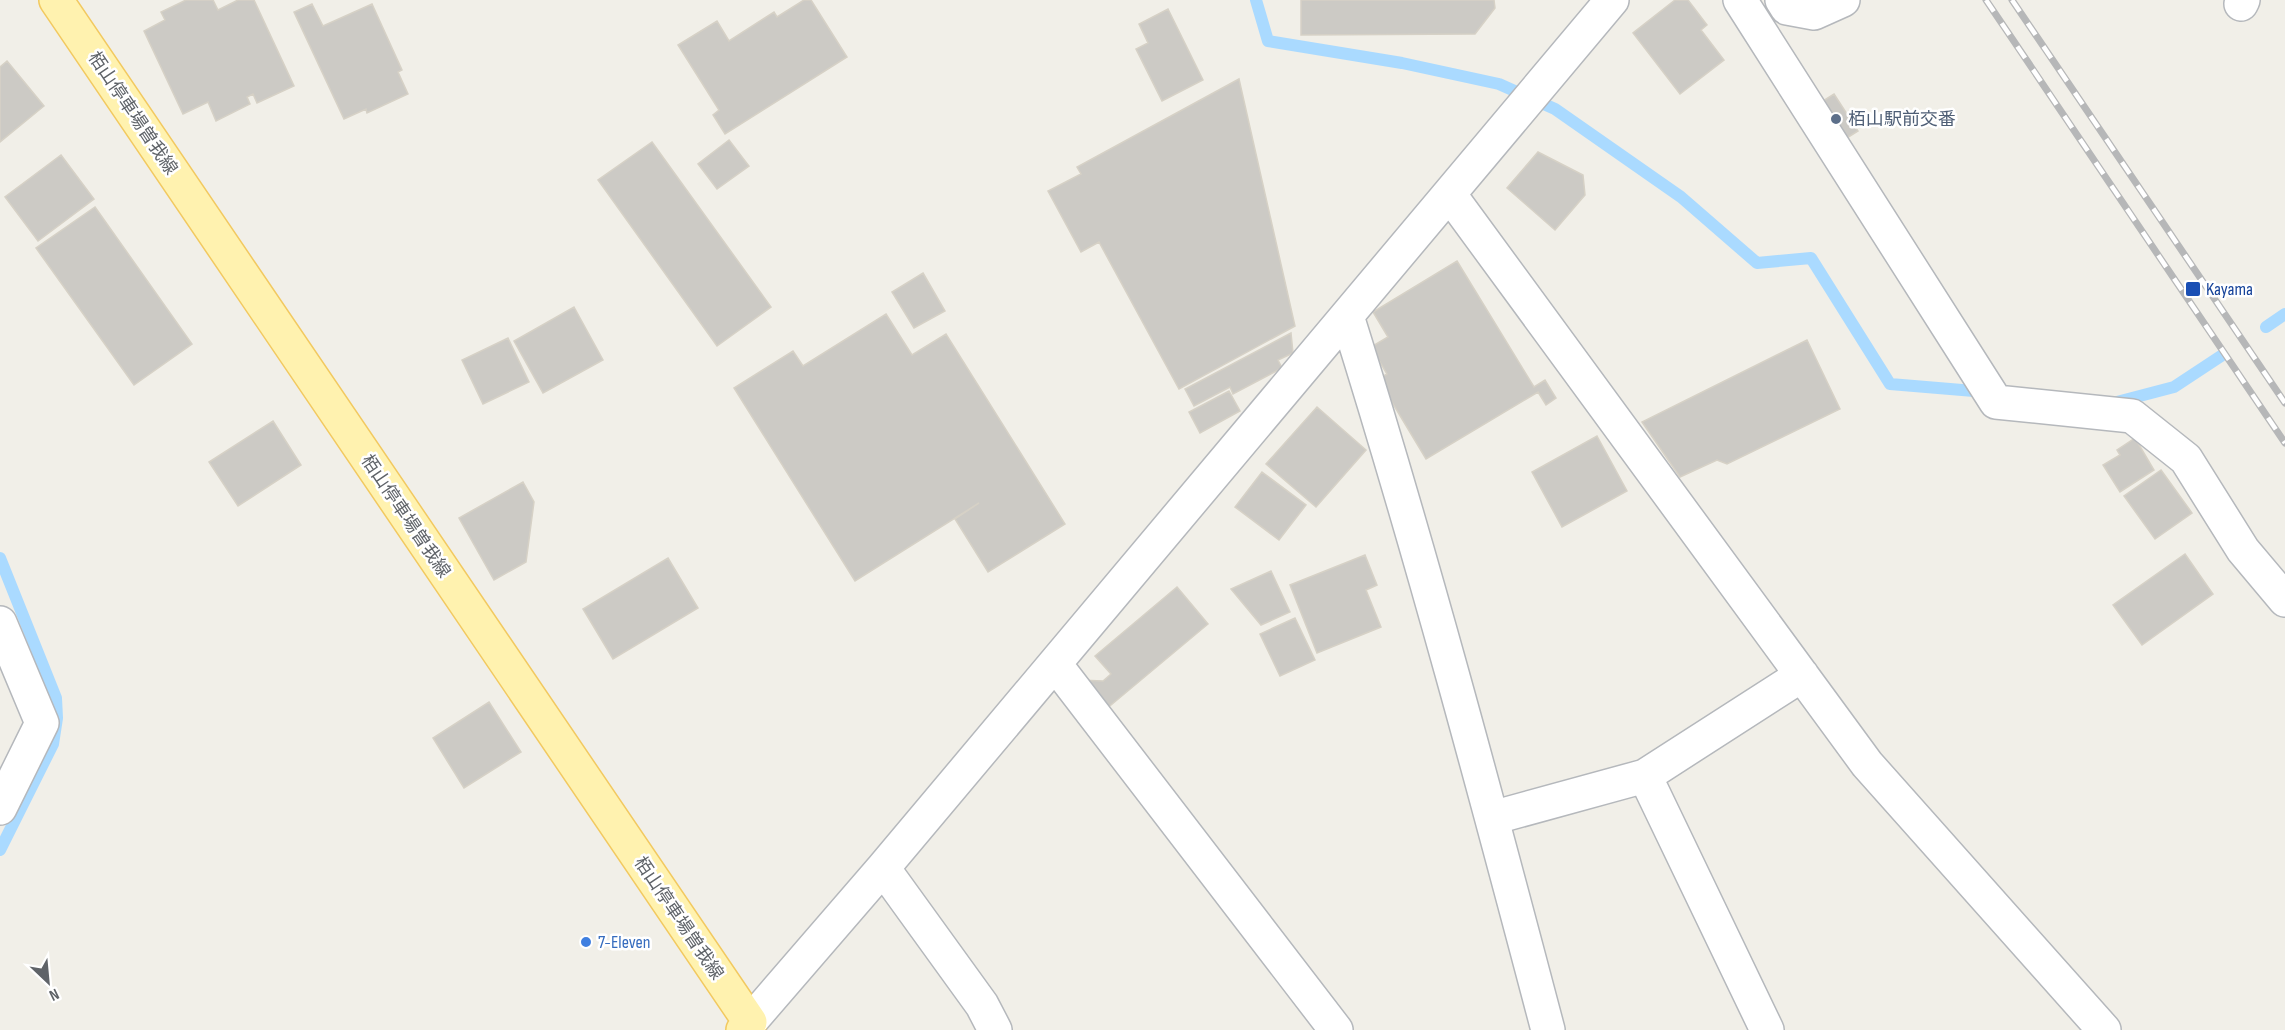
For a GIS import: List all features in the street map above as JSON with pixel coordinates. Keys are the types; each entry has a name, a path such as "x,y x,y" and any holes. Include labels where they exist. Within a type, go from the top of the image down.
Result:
{"main road":[{"name":"栢山停車場曽我線","path":"56,0 747,1026"}],"street":[{"path":"747,1026 1055,664 1612,0"},
{"path":"1740,0 1996,402 2132,416 2186,459 2243,550 2285,600"},
{"path":"1782,0 1788,8 1814,13 1843,0"},
{"path":"1450,195 1867,764 2104,1030"},
{"path":"1347,316 1391,456 1492,818 1548,1030"},
{"path":"0,623 42,723 0,808"},
{"path":"1055,664 1336,1030"},
{"path":"1492,818 1645,776 1802,675"},
{"path":"1645,776 1767,1030"},
{"path":"883,868 982,1005 995,1030"}],"building":[{"path":"186,0 213,0 218,10 238,0 254,0 294,86 257,103 253,94 247,97 250,104 216,121 208,102 183,114 144,31 165,20 161,12"},
{"path":"804,0 811,0 847,57 725,134 713,115 719,110 678,45 717,21 729,41 774,12 777,17"},
{"path":"1301,0 1494,0 1495,8 1475,34 1301,35"},
{"path":"1675,0 1688,0 1707,25 1701,30 1724,60 1680,94 1633,33"},
{"path":"312,4 323,26 372,4 402,70 398,72 408,94 367,113 366,109 344,119 294,12"},
{"path":"1168,9 1203,80 1162,101 1136,49 1148,43 1139,24"},
{"path":"7,61 44,106 0,142 0,67"},
{"path":"1239,79 1295,326 1179,389 1099,242 1081,252 1048,191 1081,174 1077,167"},
{"name":"栢山駅前交番","path":"1834,94 1858,131 1839,143 1815,106"},
{"path":"729,140 749,166 717,189 698,164"},
{"path":"652,142 771,307 717,346 598,180"},
{"path":"1538,152 1583,175 1585,195 1555,230 1507,188"},
{"path":"61,155 94,199 38,241 5,197"},
{"path":"95,207 192,344 134,385 36,248"},
{"path":"1457,261 1534,387 1545,380 1556,398 1546,405 1538,392 1426,459 1378,379 1387,374 1371,347 1388,337 1373,312"},
{"path":"923,273 945,311 914,328 892,292"},
{"path":"574,307 603,360 543,393 514,341"},
{"path":"886,314 912,355 946,334 1065,524 988,572 955,519 979,503 855,581 734,388 793,351 803,366"},
{"path":"1291,333 1293,353 1278,360 1282,368 1233,394 1230,387 1194,406 1185,389"},
{"path":"508,338 529,382 483,404 462,360"},
{"path":"1807,340 1840,409 1727,464 1717,460 1680,477 1642,422"},
{"path":"1229,391 1240,411 1200,433 1189,412"},
{"path":"1317,407 1366,450 1316,507 1266,464"},
{"path":"273,421 301,465 238,506 209,462"},
{"path":"1597,436 1627,491 1562,527 1532,472"},
{"path":"2135,438 2154,470 2120,492 2103,465 2120,455 2117,450"},
{"path":"2161,470 2192,513 2155,539 2124,496"},
{"path":"1262,472 1306,505 1279,540 1235,507"},
{"path":"523,482 534,502 526,562 494,580 459,518"},
{"path":"2185,554 2213,594 2142,645 2113,605"},
{"path":"1365,555 1377,585 1366,590 1381,627 1317,653 1290,585"},
{"path":"668,558 698,608 613,659 583,609"},
{"path":"1271,571 1290,612 1261,625 1231,589"},
{"path":"1177,587 1208,624 1105,710 1081,680 1103,681 1111,674 1095,656"},
{"path":"1295,618 1315,660 1280,676 1260,634"},
{"path":"489,702 521,752 464,788 433,738"}],"waterway":[{"path":"1256,0 1268,41 1402,63 1499,84 1555,109 1681,197 1757,263 1811,258 1890,384 1986,392"},
{"path":"2266,327 2285,314"},
{"path":"2113,403 2174,387 2221,356"},
{"path":"0,558 56,698 57,718 53,744 0,850"}],"railway":[{"path":"1986,0 2285,443"},
{"path":"2012,0 2285,403"}],"place":[{"name":"栢山駅前交番","path":"1836,119"},
{"name":"Kayama","path":"2193,289"},
{"name":"7-Eleven","path":"586,942"}]}
